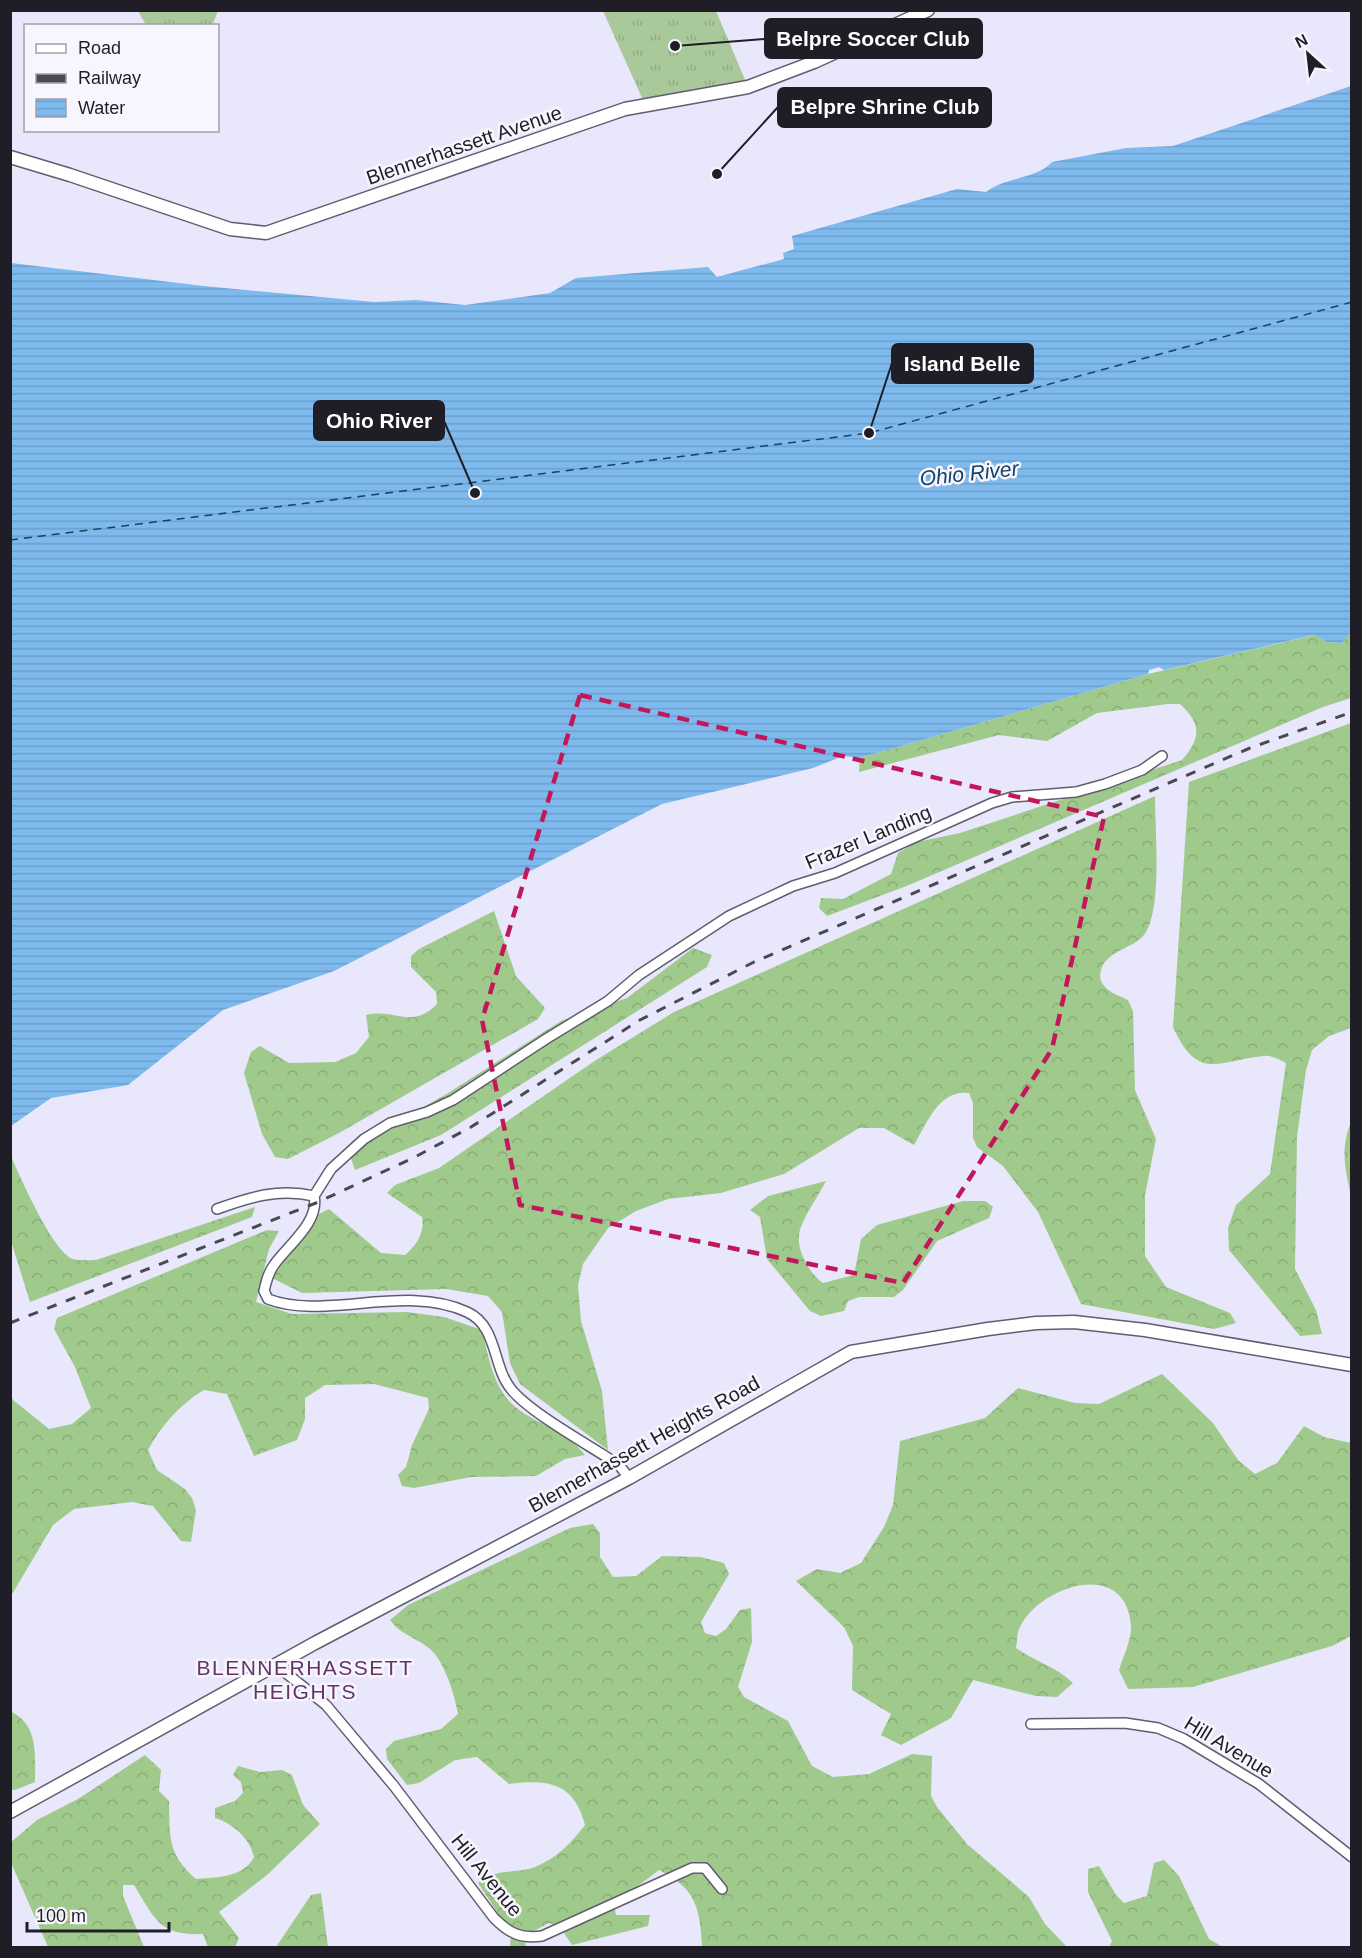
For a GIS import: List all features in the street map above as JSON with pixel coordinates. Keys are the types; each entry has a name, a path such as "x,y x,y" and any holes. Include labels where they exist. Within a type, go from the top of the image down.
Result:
{"street":[{"name":"Blennerhassett Avenue","path":"10,157 70,174 230,229 266,233 625,109 748,87 814,62 928,10"},
{"name":"Frazer Landing","path":"629,1478 619,1465 528,1405 510,1389 500,1370 490,1334 468,1312 431,1303 398,1300 292,1305 268,1299 264,1292 273,1266 302,1232 316,1203 314,1196 331,1168 364,1139 390,1123 427,1112 453,1100 609,1001 639,975 729,916 793,886 835,873 992,803 1012,797 1076,792 1105,784 1142,770 1162,756"},
{"path":"217,1209 268,1193 298,1192 314,1196"},
{"name":"Blennerhassett Heights Road","path":"10,1812 276,1665 629,1478 834,1359 872,1347 1036,1323 1074,1322 1145,1330 1352,1365"},
{"name":"Hill Avenue","path":"276,1665 326,1705 394,1786 494,1918 507,1931 516,1936 542,1936 692,1868 705,1868 722,1889"},
{"name":"Hill Avenue","path":"1030,1724 1125,1724 1158,1728 1194,1744 1259,1784 1352,1857"}],"highlighted area":[{"path":"580,695 1104,817 1052,1049 903,1283 520,1205 482,1020"}],"green space":[{"path":"138,11 218,11 213,24 145,24"},
{"path":"603,11 716,11 746,82 643,100"},
{"path":"1351,630 1351,698 1323,707 909,885 827,916 819,908 821,898 843,899 891,874 898,853 917,842 960,833 1182,760 1193,745 1196,732 1193,719 1180,704 1168,704 1097,713 1047,741 999,735 859,772 860,758 1148,674 1315,635 1327,642 1342,643"},
{"path":"1351,723 1351,1028 1329,1036 1312,1050 1306,1070 1297,1137 1295,1269 1316,1310 1322,1334 1300,1336 1229,1250 1228,1228 1236,1205 1270,1174 1286,1063 1267,1056 1211,1064 1201,1062 1191,1056 1173,1027 1189,782"},
{"path":"1155,796 1156,886 1151,920 1142,937 1115,953 1104,963 1100,976 1104,986 1128,1000 1133,1011 1135,1090 1156,1139 1145,1195 1145,1256 1166,1287 1230,1313 1236,1323 1214,1329 1081,1304 1038,1212 1003,1166 977,1147 973,1138 973,1103 969,1093 950,1096 942,1102 929,1118 914,1145 884,1128 859,1128 784,1174 721,1193 668,1199 636,1211 608,1228 583,1264 578,1285 581,1321 602,1391 608,1450 520,1384 510,1363 502,1312 488,1296 446,1289 302,1293 272,1278 317,1215 329,1209 381,1253 405,1255 419,1238 423,1223 422,1217 387,1193 395,1185 439,1168 593,1062 674,1012"},
{"path":"494,911 516,976 545,1008 538,1019 339,1133 288,1159 275,1157 262,1134 244,1073 251,1052 260,1046 289,1063 335,1062 356,1053 369,1037 366,1015 385,1014 411,1017 428,1012 437,1004 436,992 411,967 411,956 419,949"},
{"path":"693,948 712,955 707,967 441,1135 355,1170 348,1149 445,1095 561,1021 627,998"},
{"path":"1351,1122 1351,1196 1345,1167 1345,1150"},
{"path":"11,1156 47,1229 65,1253 75,1260 96,1260 255,1207 252,1217 30,1302 11,1241"},
{"path":"826,1181 806,1215 799,1235 800,1248 805,1262 823,1283 854,1275 861,1239 877,1225 963,1201 985,1201 993,1207 989,1218 937,1241 903,1290 894,1297 859,1297 848,1301 844,1311 821,1316 810,1311 767,1259 760,1217 750,1210 768,1196"},
{"path":"267,1230 279,1231 269,1249 256,1302 292,1314 407,1312 444,1317 482,1330 495,1377 510,1402 527,1415 568,1438 585,1455 565,1459 536,1476 471,1477 414,1488 402,1486 398,1475 406,1467 412,1445 429,1409 428,1398 374,1384 325,1385 305,1398 305,1419 297,1440 254,1456 227,1394 204,1390 172,1416 148,1450 157,1470 185,1489 192,1498 196,1510 191,1542 181,1541 153,1506 132,1502 74,1509 53,1525 11,1596 10,1390 13,1400 49,1429 72,1424 91,1408 75,1367 54,1329 57,1318"},
{"path":"1162,1374 1213,1423 1238,1460 1255,1474 1277,1463 1304,1426 1324,1437 1351,1443 1351,1636 1332,1646 1193,1687 1128,1689 1119,1670 1131,1630 1125,1604 1114,1591 1099,1585 1082,1585 1063,1590 1046,1599 1032,1611 1018,1633 1016,1648 1059,1672 1073,1683 1057,1697 1036,1696 973,1680 951,1718 901,1745 881,1735 891,1714 852,1690 853,1646 844,1627 796,1581 817,1569 840,1573 861,1563 884,1527 893,1505 900,1441 985,1418 1018,1388 1075,1403 1099,1404"},
{"path":"593,1524 600,1533 600,1557 613,1577 636,1576 662,1556 701,1557 724,1563 729,1574 701,1622 705,1633 716,1636 726,1629 740,1610 751,1608 752,1642 738,1687 744,1697 788,1721 812,1766 833,1777 869,1774 912,1754 932,1756 931,1796 937,1807 967,1844 1029,1897 1045,1924 1067,1947 702,1947 700,1921 694,1901 681,1884 659,1870 614,1904 616,1915 650,1915 648,1926 572,1945 560,1927 549,1923 530,1933 525,1941 526,1947 510,1947 511,1933 478,1883 498,1873 535,1867 557,1855 585,1825 580,1811 567,1792 558,1787 536,1782 509,1784 477,1757 455,1760 419,1783 407,1785 387,1759 386,1749 394,1741 441,1729 458,1714 449,1682 434,1653 424,1644 400,1630 390,1620 408,1605 570,1528"},
{"path":"10,1711 26,1724 31,1732 35,1751 35,1782 15,1790 11,1789"},
{"path":"145,1755 161,1770 159,1791 169,1801 170,1835 175,1853 196,1879 236,1873 249,1864 254,1857 249,1844 239,1832 215,1818 215,1808 235,1801 243,1793 241,1782 233,1775 238,1766 260,1772 282,1770 292,1775 303,1805 320,1824 267,1875 219,1912 239,1938 235,1947 208,1947 203,1934 188,1934 167,1928 153,1916 134,1885 123,1885 123,1896 144,1947 48,1947 12,1865 11,1842 37,1820 78,1799"},
{"path":"1164,1860 1179,1876 1209,1939 1223,1947 1109,1947 1112,1941 1088,1892 1088,1869 1099,1866 1116,1895 1124,1903 1147,1896 1154,1863"},
{"path":"321,1893 328,1947 276,1947 311,1895"}],"water":[{"path":"1351,86 1352,630 1342,643 1327,642 1314,635 1164,670 1159,667 1149,670 1148,674 860,758 843,756 813,768 662,804 334,971 223,1010 128,1085 51,1098 11,1126 11,263 204,286 374,302 416,300 465,305 550,293 576,278 708,267 717,277 784,259 783,253 794,249 792,236 957,189 986,192 1002,183 1038,172 1052,162 1126,148 1173,146"}],"ferry route":[{"path":"10,540 869,433 1352,302"}],"railway":[{"path":"10,1323 316,1203 415,1157 471,1127 640,1020 754,962 1250,748 1352,712"}],"place":[{"name":"Belpre Soccer Club","path":"675,46"},
{"name":"Belpre Shrine Club","path":"717,174"},
{"name":"Island Belle","path":"869,433"},
{"name":"Ohio River","path":"475,493"}],"district":[{"name":"BLENNERHASSETT HEIGHTS","path":"305,1679"}]}
